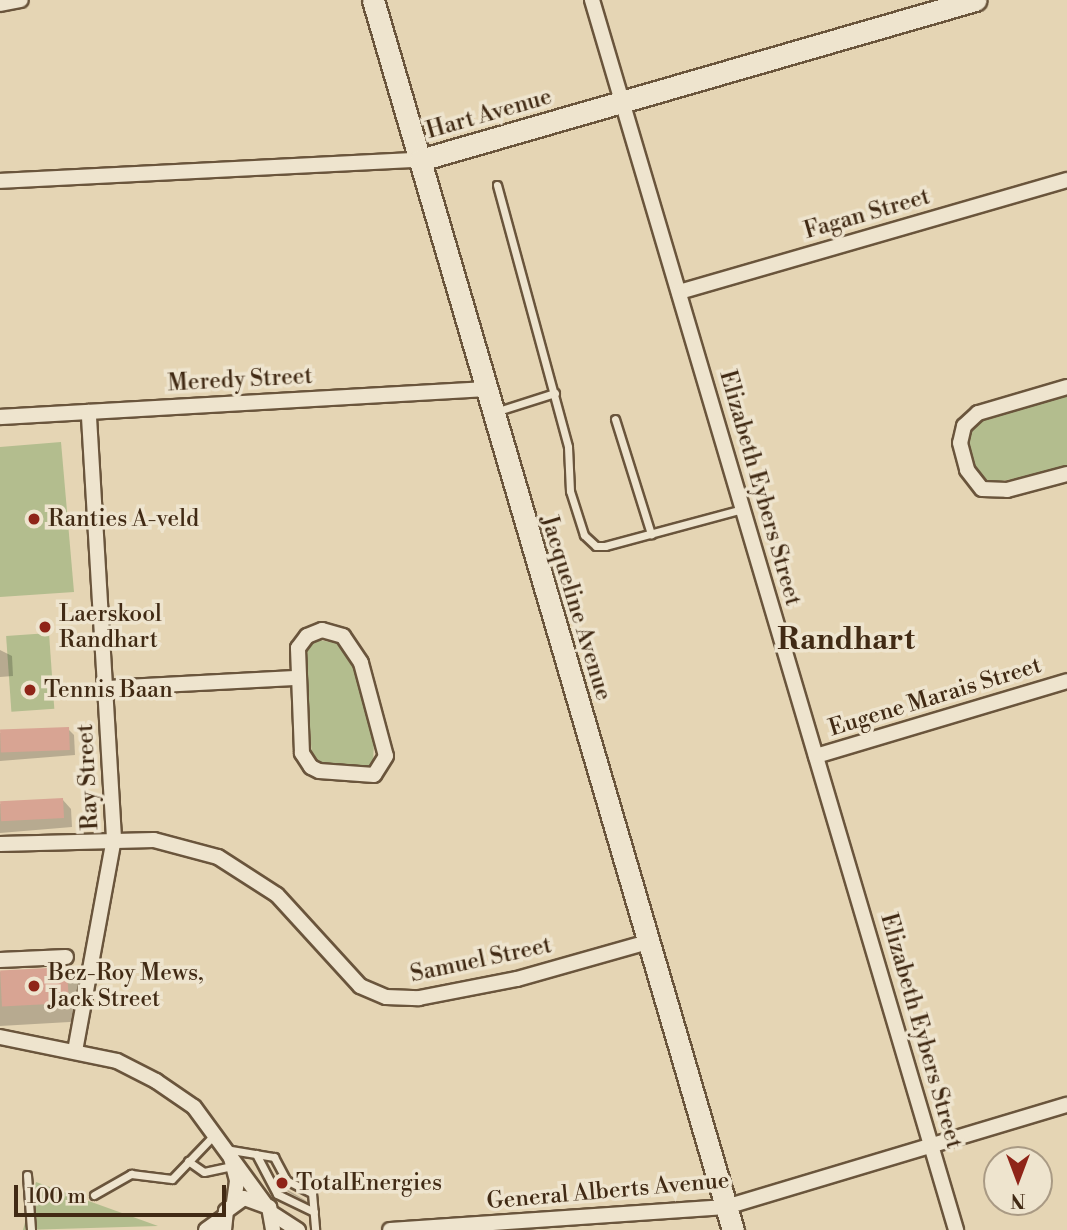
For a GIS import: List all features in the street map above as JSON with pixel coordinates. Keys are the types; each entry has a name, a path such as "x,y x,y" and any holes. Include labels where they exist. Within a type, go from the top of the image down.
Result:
{"street":[{"path":"0,4 20,0"},
{"name":"Jacqueline Avenue","path":"373,0 491,413 733,1230"},
{"name":"Elizabeth Eybers Street","path":"592,0 956,1230"},
{"name":"Hart Avenue","path":"0,181 420,160 975,0"},
{"name":"Fagan Street","path":"679,292 1067,180"},
{"path":"1067,387 978,414 964,426 960,443 967,470 982,489 1007,490 1067,474"},
{"name":"Meredy Street","path":"0,417 484,388"},
{"name":"Ray Street","path":"75,1051 114,838 89,412"},
{"path":"334,631 351,642 361,663 384,747 380,771 368,776 311,767 300,740 297,678 298,648 307,636 334,631"},
{"path":"105,688 297,678"},
{"name":"Eugene Marais Street","path":"816,756 1067,681"},
{"name":"Samuel Street","path":"0,844 114,838 188,847 250,874 311,927 360,986 386,997 419,998 517,979 648,942"},
{"path":"0,960 66,957"},
{"path":"0,1037 117,1061 188,1101 269,1208 273,1230"},
{"name":"General Alberts Avenue","path":"390,1230 726,1208 930,1144 1067,1105"},
{"path":"206,1230 224,1224 234,1202 237,1189 230,1157"},
{"path":"234,1202 244,1198 269,1208 298,1230"}],"lane":[{"path":"497,185 555,393 568,447 571,498 584,535 596,546 605,546 742,509"},
{"path":"491,413 555,393"},
{"path":"615,419 651,534"},
{"path":"94,1195 131,1174 172,1180 214,1135"},
{"path":"188,1161 204,1172 230,1157 256,1154 274,1157 286,1180 312,1193 316,1230"},
{"path":"256,1154 277,1194 314,1212"},
{"path":"27,1175 31,1230"},
{"path":"269,1208 286,1180"}],"green space":[{"path":"1067,394 1067,468 987,484 968,454 968,429 981,419"},
{"name":"Ranties A-veld","path":"61,442 74,592 0,597 0,447"},
{"name":"Tennis Baan","path":"49,633 54,709 11,712 6,636"},
{"path":"319,640 342,644 354,670 374,739 373,767 366,771 319,765 312,758 305,658 306,649"},
{"path":"36,1182 158,1226 23,1230"}],"building":[{"path":"69,727 70,750 1,752 0,729"},
{"path":"63,798 64,818 1,821 0,801"},
{"name":"Bez-Roy Mews, Jack Street","path":"67,967 69,1003 2,1006 0,971"}],"place":[{"name":"Ranties A-veld","path":"34,519"},
{"name":"Laerskool Randhart","path":"45,627"},
{"name":"Tennis Baan","path":"30,690"},
{"name":"Bez-Roy Mews, Jack Street","path":"34,986"},
{"name":"TotalEnergies","path":"282,1183"}],"district":[{"name":"Randhart","path":"846,640"}]}
